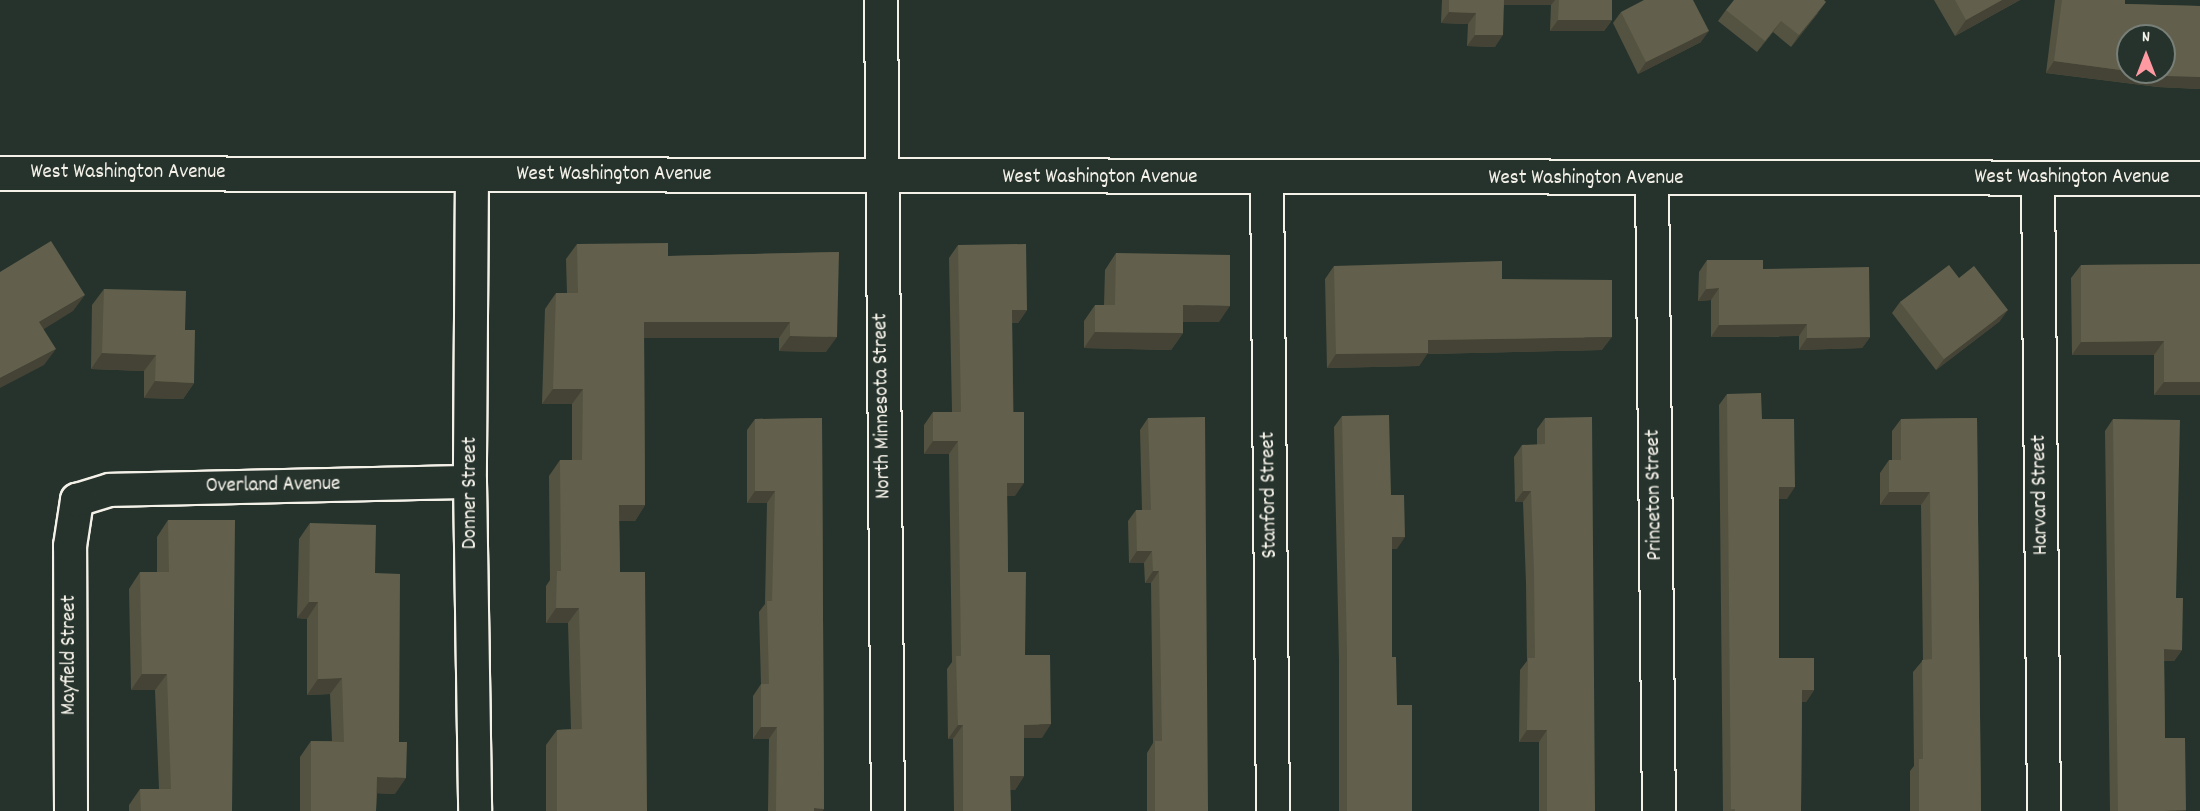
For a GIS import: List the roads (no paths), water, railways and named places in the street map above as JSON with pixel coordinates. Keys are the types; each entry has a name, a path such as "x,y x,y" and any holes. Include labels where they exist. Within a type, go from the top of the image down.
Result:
{"main road":[{"name":"West Washington Avenue","path":"0,173 1267,179 2200,178"}],"street":[{"name":"North Minnesota Street","path":"882,0 881,177 888,811"},
{"name":"Donner Street","path":"472,174 470,482 475,811"},
{"name":"Harvard Street","path":"2038,178 2044,811"},
{"name":"Stanford Street","path":"1267,179 1273,811"},
{"name":"Princeton Street","path":"1652,179 1659,811"},
{"name":"Overland Avenue","path":"77,500 110,490 470,482"},
{"name":"Mayfield Street","path":"71,811 70,546 77,500"}]}
